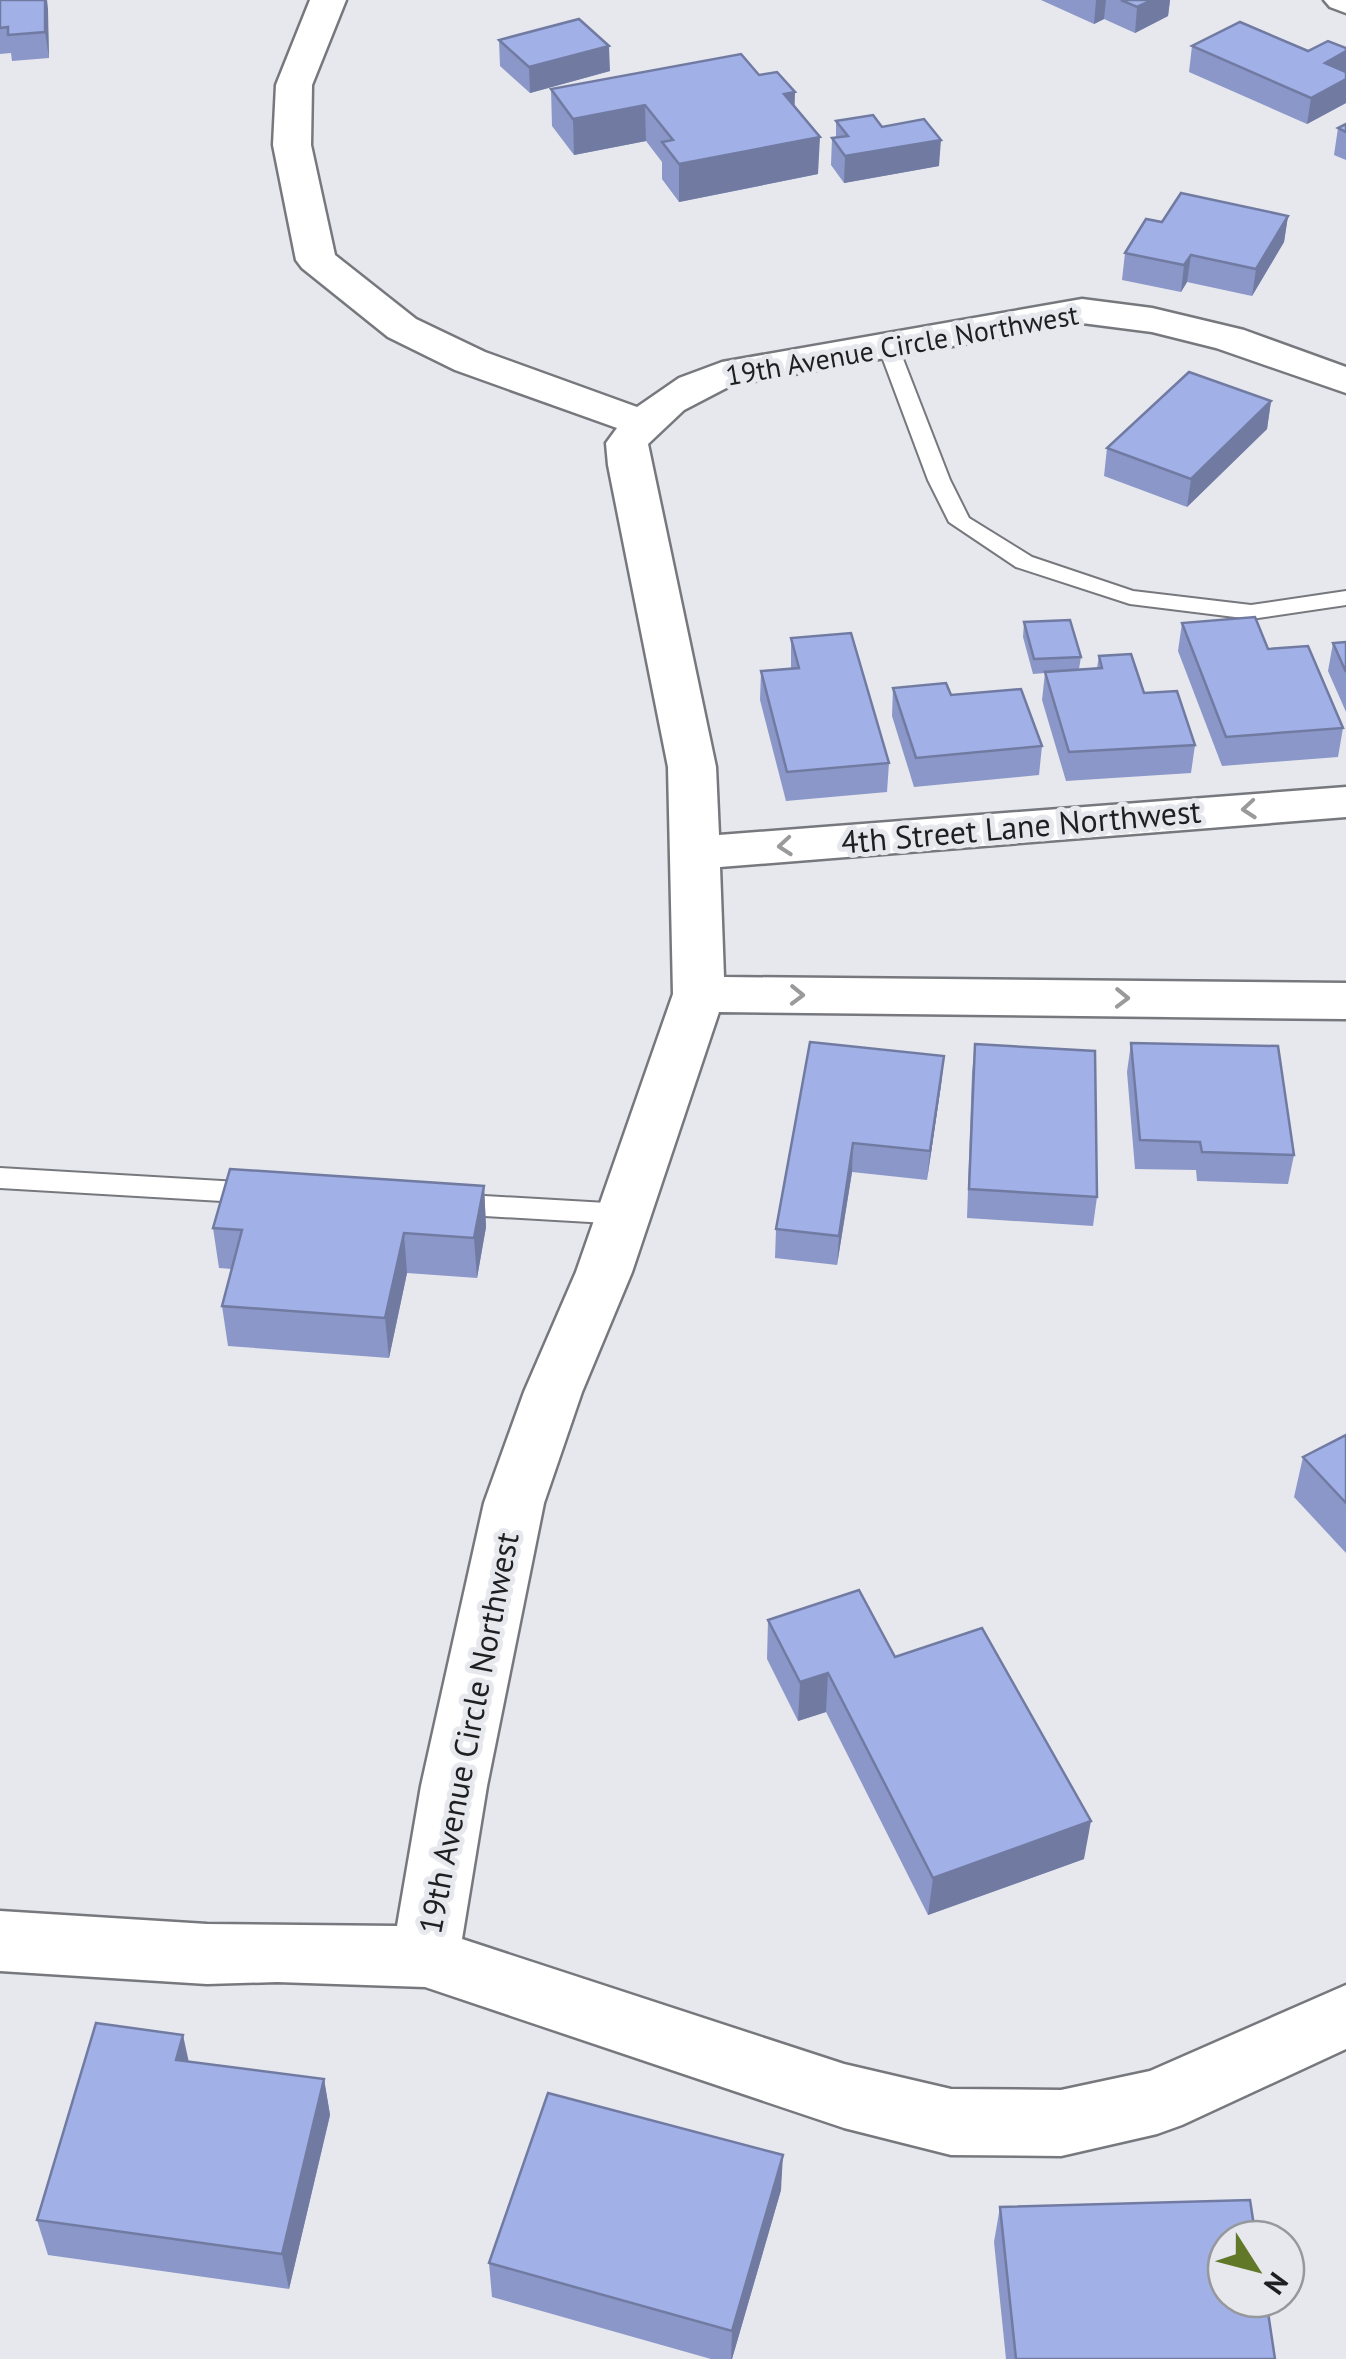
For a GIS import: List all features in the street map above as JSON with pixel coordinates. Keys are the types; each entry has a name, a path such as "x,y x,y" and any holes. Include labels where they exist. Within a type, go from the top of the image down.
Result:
{"street":[{"path":"328,0 294,84 292,145 316,260 402,328 470,361 642,423"},
{"name":"19th Avenue Circle Northwest","path":"1346,381 1230,339 1152,320 1082,311 722,374 671,398 627,442 628,465 692,767 700,994 604,1272 553,1392 514,1504 454,1786 425,1957 844,2096 951,2122 1061,2123 1158,2102 1346,2016"},
{"name":"4th Street Lane Northwest","path":"697,853 1346,802"},
{"path":"700,994 1346,1000"},
{"path":"0,1941 207,1954 425,1957"}],"lane":[{"path":"888,346 939,480 960,522 1024,562 1130,597 1251,612 1346,598"},
{"path":"0,1178 292,1195"},
{"path":"429,1203 624,1214"}],"building":[{"path":"0,0 45,0 45,32 8,35 8,27 0,28"},
{"path":"1121,0 1152,0 1137,7"},
{"path":"579,19 609,46 529,67 499,40"},
{"path":"1240,22 1308,51 1328,41 1346,48 1325,63 1346,72 1346,79 1311,98 1192,46"},
{"path":"741,54 759,75 777,72 795,92 784,94 820,137 679,164 662,142 673,140 645,105 573,119 551,89"},
{"path":"873,115 882,127 924,119 941,140 845,156 832,138 848,136 836,121"},
{"path":"1181,193 1288,216 1256,269 1191,255 1184,265 1125,253 1146,219 1162,222"},
{"path":"1189,372 1271,401 1191,479 1107,448"},
{"path":"1255,617 1268,649 1308,646 1343,728 1226,737 1182,623"},
{"path":"1070,620 1081,657 1034,659 1024,622"},
{"path":"851,633 889,763 787,772 761,671 799,668 791,638"},
{"path":"1346,642 1346,672 1333,643"},
{"path":"1131,654 1144,693 1177,691 1195,745 1069,752 1045,672 1102,668 1099,656"},
{"path":"946,683 951,695 1021,689 1042,746 916,758 893,688"},
{"path":"810,1042 944,1056 930,1151 853,1143 839,1236 776,1229"},
{"path":"1131,1043 1278,1046 1294,1155 1202,1152 1200,1142 1140,1140"},
{"path":"975,1044 1095,1051 1097,1197 969,1189"},
{"path":"230,1169 484,1186 474,1238 404,1233 385,1318 222,1306 242,1230 213,1228"},
{"path":"1346,1435 1346,1503 1303,1457"},
{"path":"859,1590 895,1657 982,1628 1091,1821 933,1878 828,1673 800,1682 768,1620"},
{"path":"96,2023 183,2035 176,2060 324,2079 282,2254 37,2220"},
{"path":"548,2093 783,2155 732,2331 489,2263"},
{"path":"1250,2200 1253,2219 1206,2219 1206,2319 1269,2319 1275,2359 1016,2359 1000,2207"}]}
